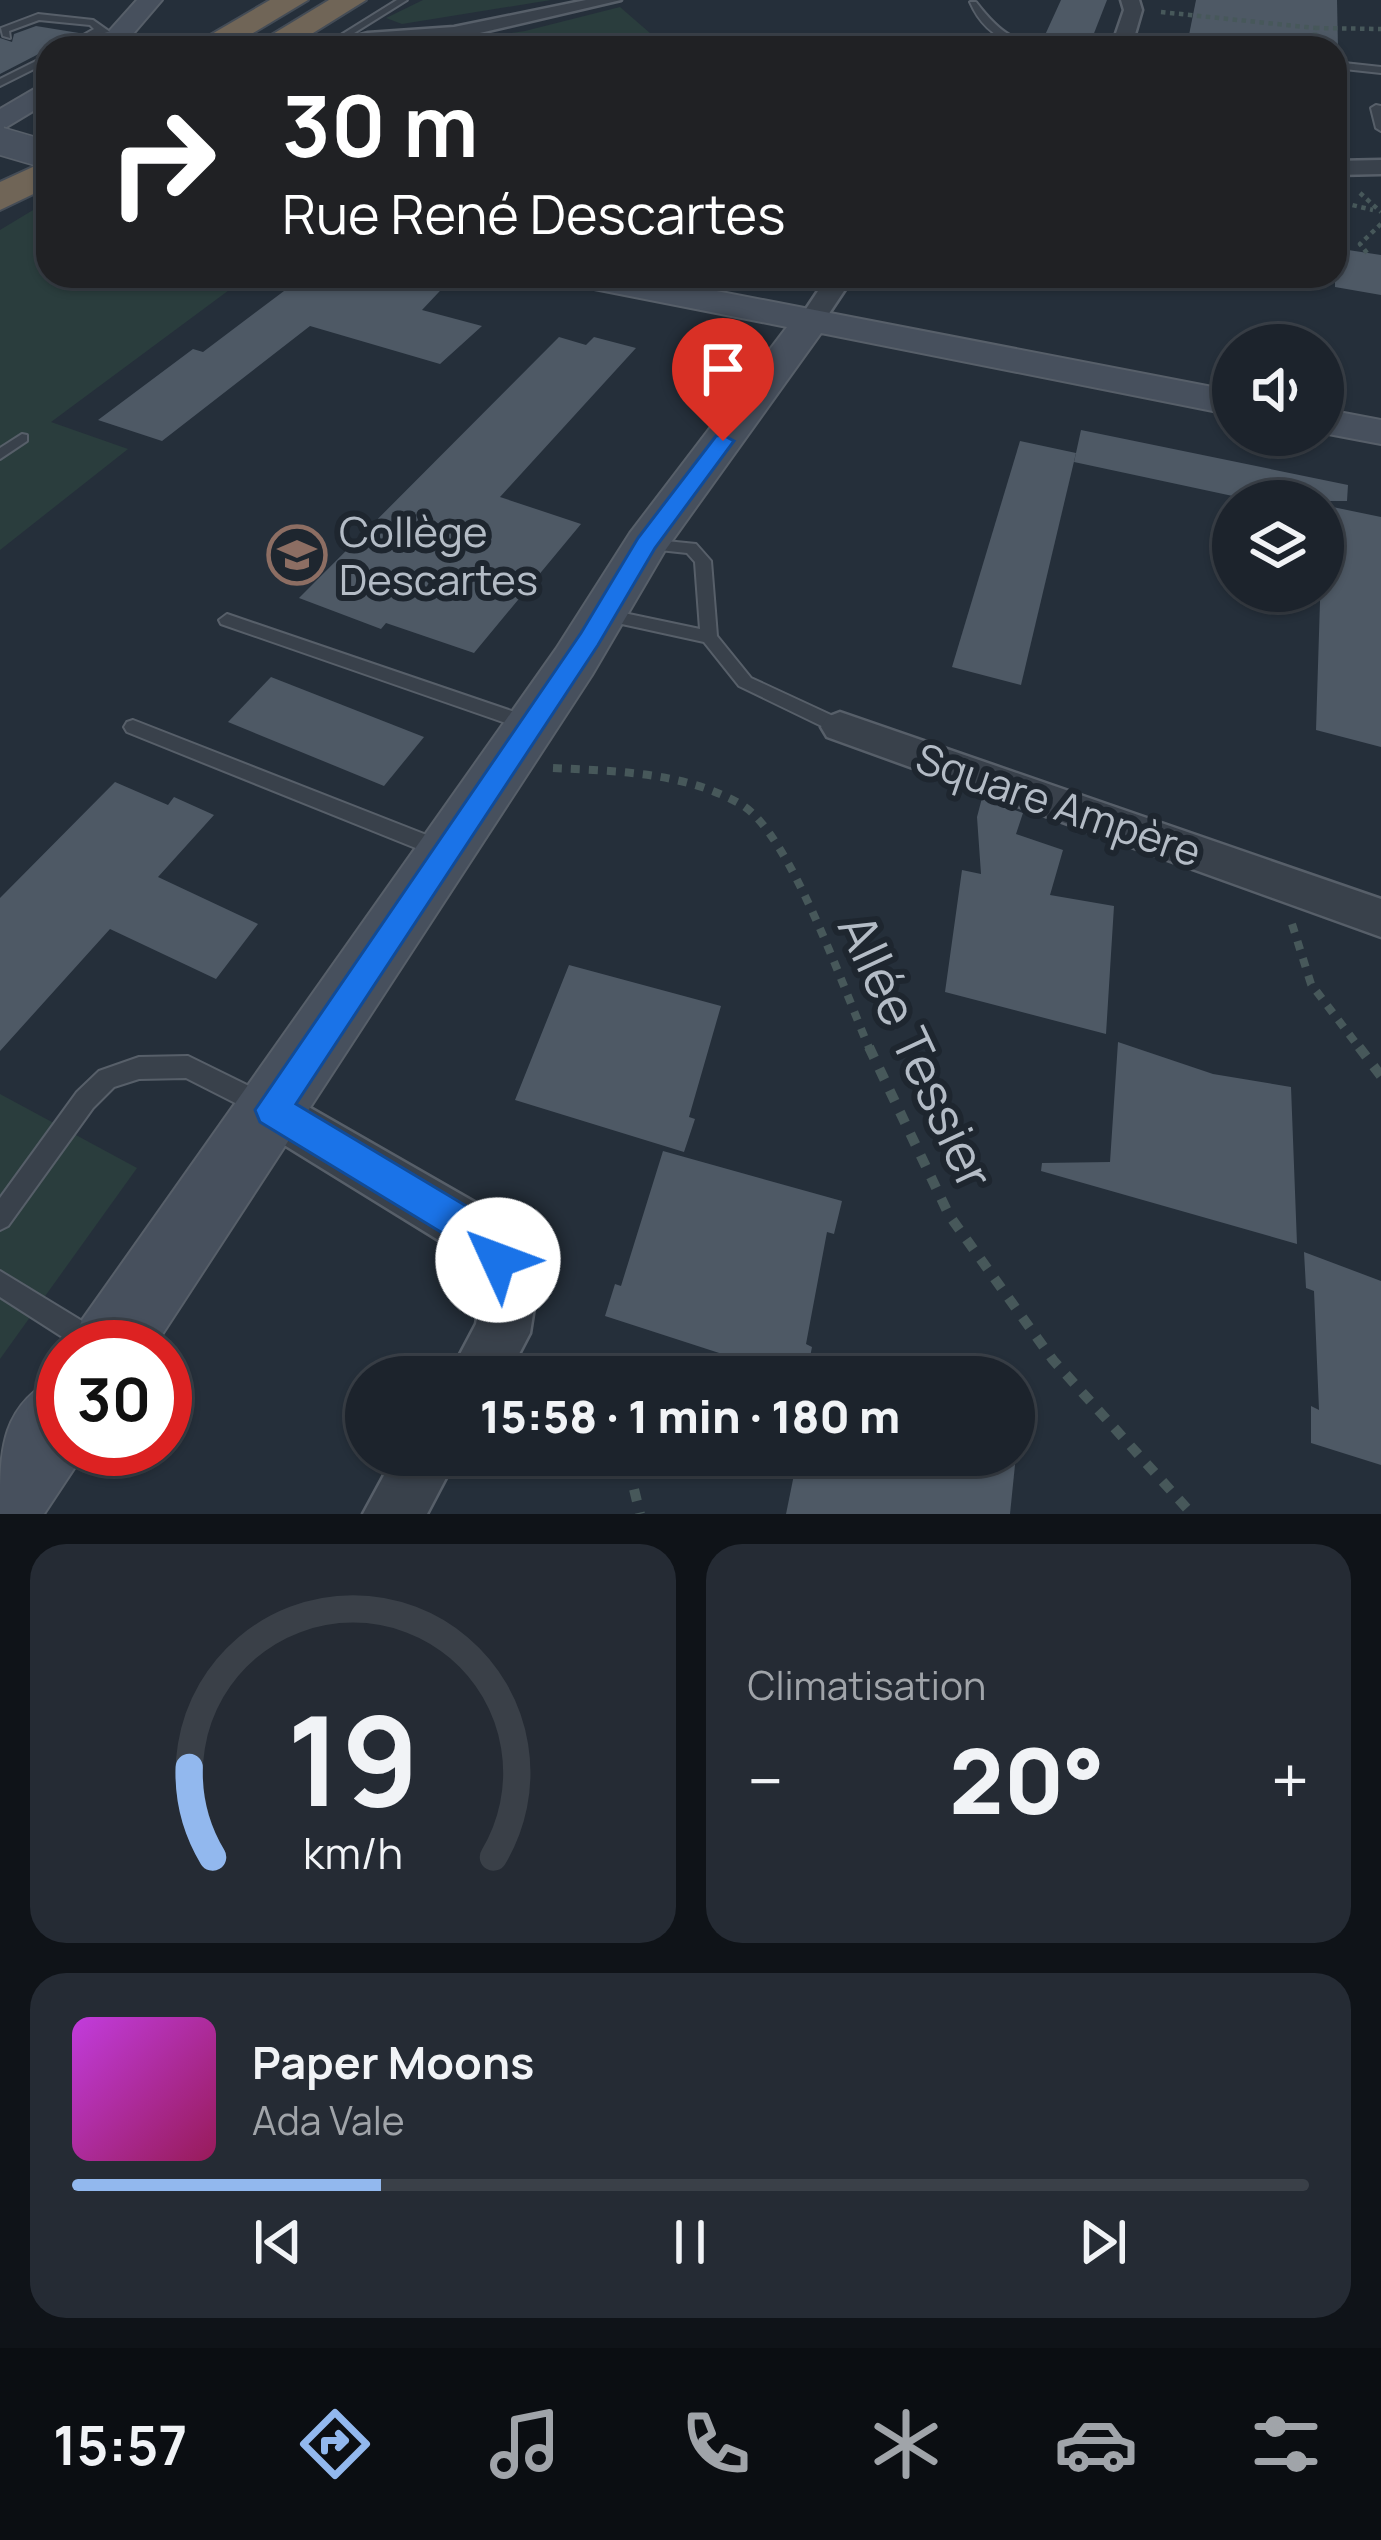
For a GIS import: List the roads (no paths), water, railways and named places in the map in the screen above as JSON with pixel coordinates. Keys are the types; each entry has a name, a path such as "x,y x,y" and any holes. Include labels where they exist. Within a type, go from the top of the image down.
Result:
{"highway":[{"path":"226,36 293,0"},
{"path":"287,36 351,0"},
{"path":"3,122 36,129"},
{"path":"0,198 36,178"}],"street":[{"path":"105,36 150,0"},
{"path":"425,36 612,0"},
{"path":"1124,36 1132,5"},
{"path":"3,122 36,97"},
{"path":"3,122 36,139"},
{"path":"3,122 36,146"},
{"path":"1347,168 1381,167"},
{"path":"710,288 826,299 1212,398"},
{"path":"124,1320 272,1110 605,616 646,544 826,299"},
{"path":"1344,425 1381,432"},
{"name":"Square Ampère","path":"840,727 1381,918"},
{"path":"272,1110 485,1238 511,1282 502,1333 488,1356"},
{"path":"0,1506 36,1453"},
{"path":"393,1514 416,1476"}],"lane":[{"path":"344,36 403,0"},
{"path":"973,4 995,36"},
{"path":"7,36 3,33 8,27 38,17 93,23 105,36"},
{"path":"38,22 105,36"},
{"path":"1347,66 1381,70"},
{"path":"3,122 36,75"},
{"path":"1381,109 1376,108 1381,128"},
{"path":"0,454 22,438"},
{"path":"646,544 691,548 703,561 709,637 745,682 840,727"},
{"path":"605,616 709,637"},
{"path":"227,620 516,747"},
{"path":"133,727 445,851"},
{"path":"0,1218 86,1100 107,1079 139,1068 188,1067 272,1110"},
{"path":"0,1283 61,1320"}],"place":[{"name":"Collège Descartes","path":"297,555"}]}
